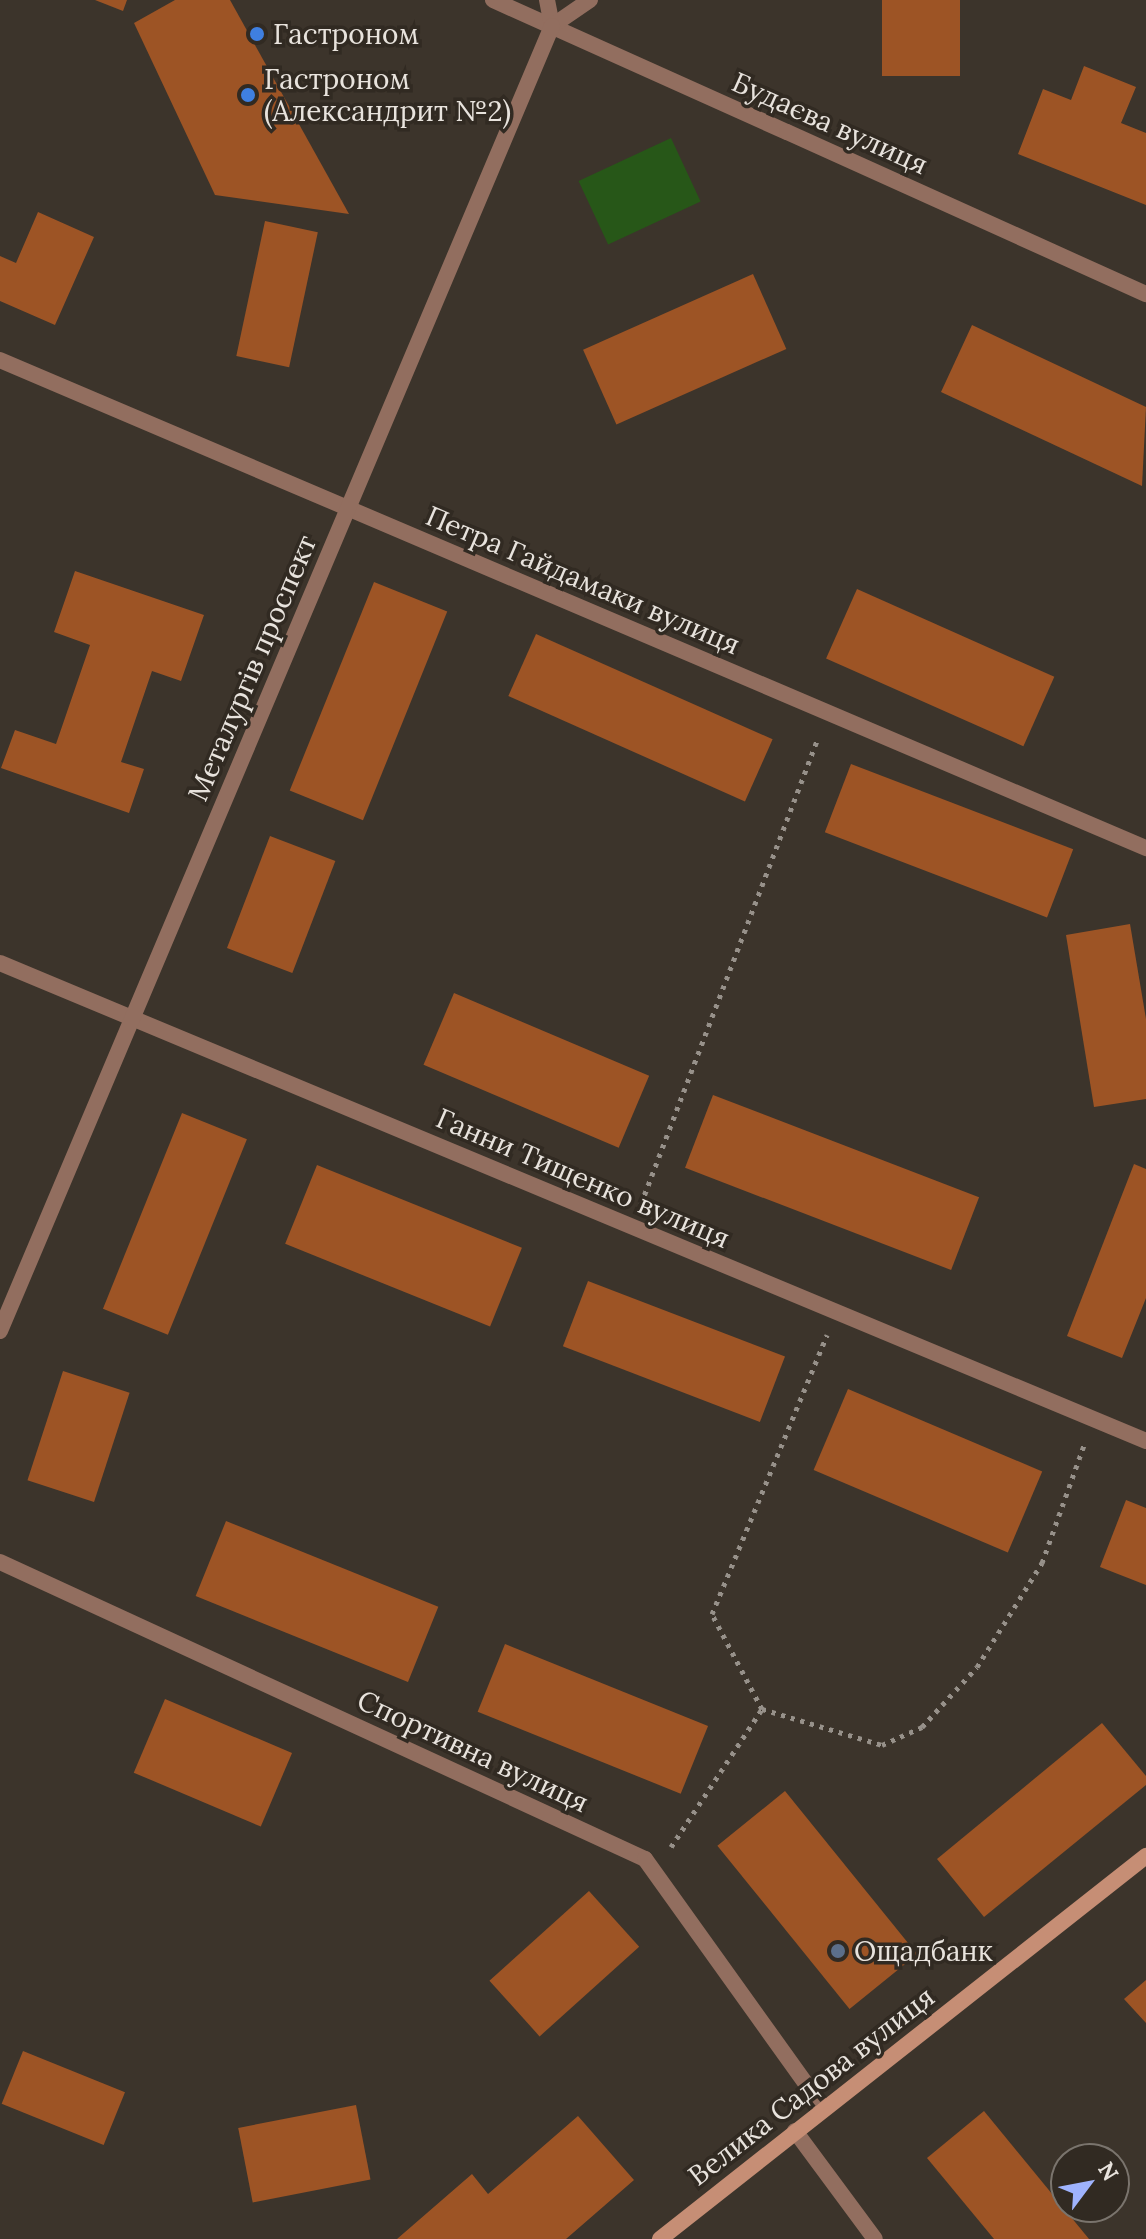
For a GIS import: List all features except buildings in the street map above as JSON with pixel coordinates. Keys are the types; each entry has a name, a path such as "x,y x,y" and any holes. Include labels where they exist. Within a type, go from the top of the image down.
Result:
{"street":[{"name":"Будаєва вулиця","path":"493,0 1146,294"},
{"path":"547,0 552,26 590,0"},
{"name":"Металургів проспект","path":"0,1331 552,26"},
{"name":"Петра Гайдамаки вулиця","path":"0,360 1146,848"},
{"name":"Ганни Тищенко вулиця","path":"0,963 1146,1441"},
{"name":"Спортивна вулиця","path":"0,1562 645,1859 824,2109"},
{"name":"Велика Садова вулиця","path":"660,2239 1146,1856"},
{"path":"795,2131 875,2239"}],"path":[{"path":"632,1227 828,713"},
{"path":"837,1312 712,1614 762,1709 882,1745 922,1727 977,1667 1042,1563 1093,1419"},
{"path":"655,1872 762,1709"}],"green space":[{"path":"671,138 701,201 608,245 579,181"}],"place":[{"name":"Гастроном","path":"257,34"},
{"name":"Гастроном (Александрит №2)","path":"248,95"},
{"name":"Ощадбанк","path":"838,1951"}]}
